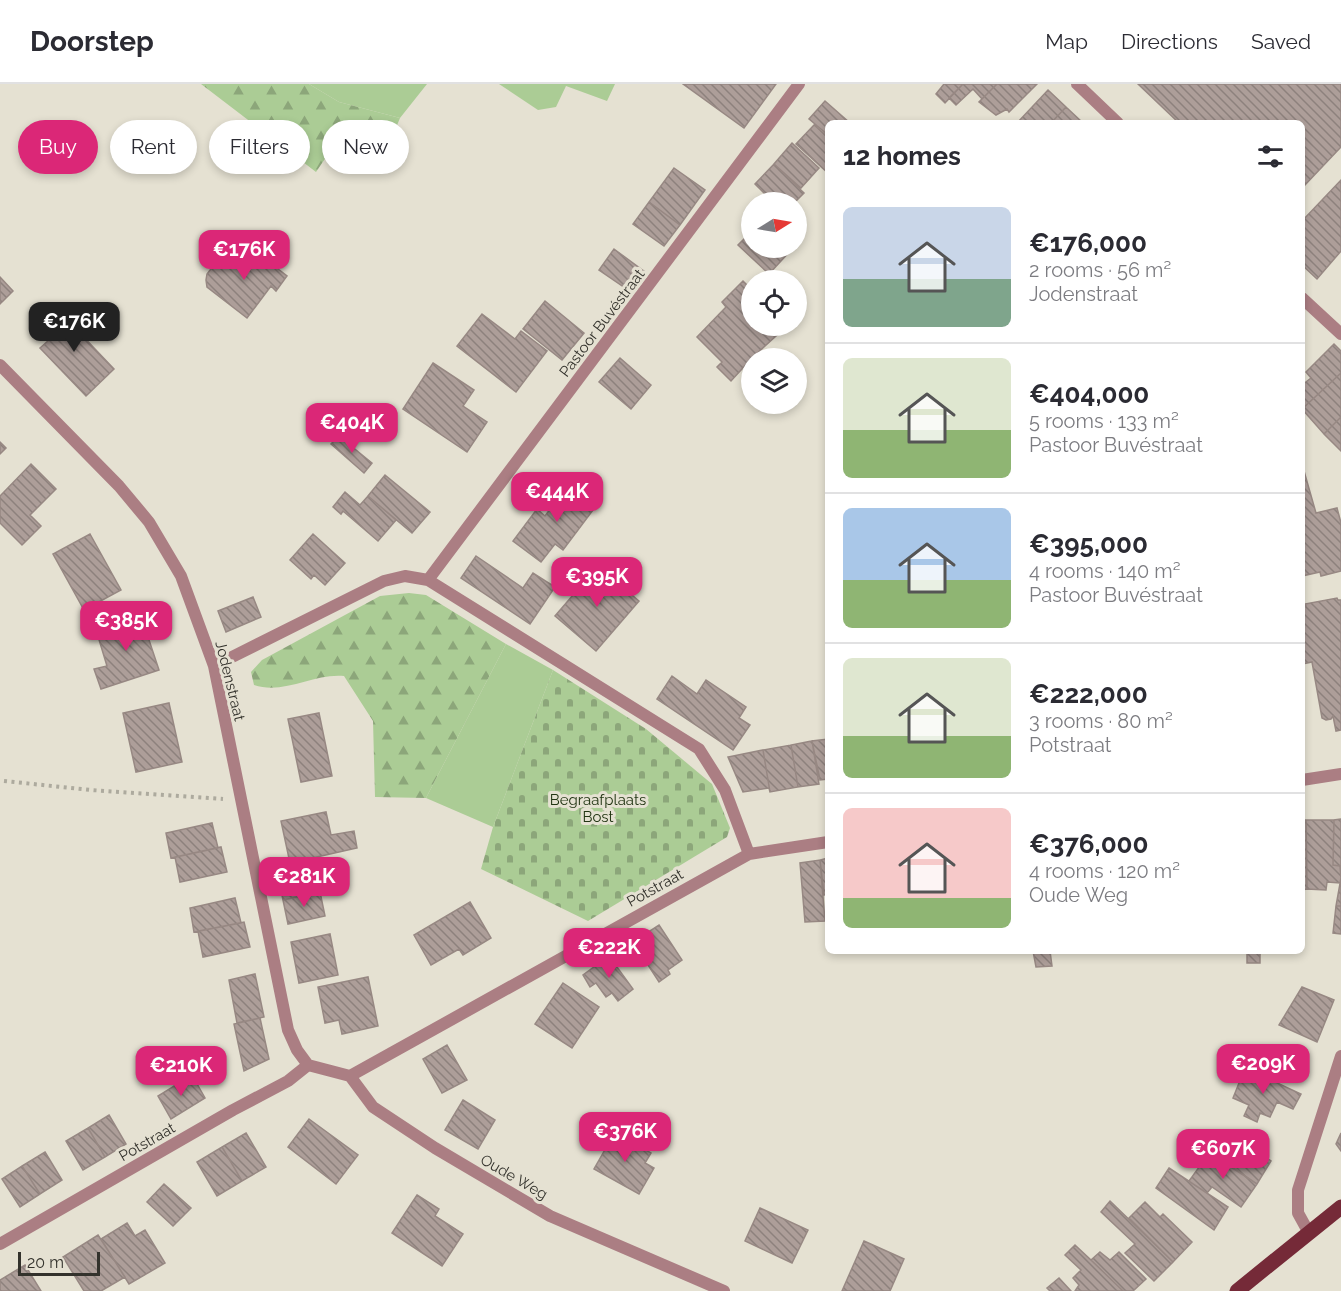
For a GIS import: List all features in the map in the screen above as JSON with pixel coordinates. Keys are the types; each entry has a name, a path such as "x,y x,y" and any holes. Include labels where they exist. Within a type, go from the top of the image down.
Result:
{"main road":[{"path":"1237,1291 1341,1207"}],"street":[{"name":"Pastoor Buvéstraat","path":"428,580 799,84"},
{"path":"1077,84 1115,120"},
{"path":"1305,300 1341,334"},
{"name":"Jodenstraat","path":"0,365 118,486 149,522 181,576 214,666 288,1030 297,1050 308,1065"},
{"path":"214,666 384,581 405,576 428,580 699,749 725,790 749,854"},
{"path":"1305,780 1341,774"},
{"name":"Potstraat","path":"350,1076 749,854 825,842"},
{"path":"1309,1233 1298,1213 1298,1190 1341,1056"},
{"path":"308,1065 350,1076"},
{"name":"Potstraat","path":"0,1244 233,1110 288,1081 308,1065"},
{"name":"Oude Weg","path":"350,1076 373,1107 550,1216 724,1291"}],"path":[{"path":"4,781 91,790 241,800"}],"green space":[{"path":"201,84 309,84 339,102 400,118 399,120 322,120 322,163 316,172 310,167 310,120 248,120"},
{"path":"309,84 427,84 400,118 339,102"},
{"path":"499,84 615,84 607,101 566,86 556,107 538,110"},
{"path":"409,593 426,595 506,644 426,798 375,797 373,721 344,676 333,676 288,686 265,687 254,685 251,672 262,660 380,596"},
{"path":"506,644 553,670 493,827 426,798"},
{"name":"Begraafplaats Bost","path":"553,670 646,729 712,784 730,828 727,837 588,921 481,869 493,827"}],"building":[{"path":"683,84 776,84 744,128"},
{"path":"944,84 963,84 945,103 936,94"},
{"path":"963,84 997,84 982,99 973,89 956,105 949,98"},
{"path":"997,84 1037,84 1009,112 1007,109 996,115 979,102"},
{"path":"1138,84 1341,84 1341,147 1305,185 1305,120 1176,120"},
{"path":"1048,90 1066,107 1054,120 1020,120"},
{"path":"825,101 847,120 825,120 825,132 809,119"},
{"path":"1066,107 1080,120 1054,120"},
{"path":"814,125 825,134 825,170 796,144"},
{"path":"792,143 819,168 801,188 774,164"},
{"path":"774,164 803,192 763,192 755,184"},
{"path":"674,168 705,190 680,225 649,202"},
{"path":"1341,180 1341,251 1317,279 1305,268 1305,218"},
{"path":"649,202 680,225 664,246 633,224"},
{"path":"247,245 287,276 276,291 271,286 247,318 207,287 206,280 207,274 214,265 227,262 231,265"},
{"path":"614,249 645,272 631,292 599,270"},
{"path":"752,258 784,258 773,270 765,270"},
{"path":"0,277 13,291 0,304"},
{"path":"741,283 741,336 776,336 763,348 741,348 741,370 731,381 717,367 722,362 697,337 726,307 722,302"},
{"path":"545,301 584,333 562,360 523,329"},
{"path":"57,309 114,369 86,396 40,348 49,340 38,327"},
{"path":"482,314 515,339 521,331 547,351 516,392 457,346"},
{"path":"1334,344 1341,351 1341,373 1305,406 1305,383 1311,378 1306,372"},
{"path":"620,358 651,385 631,409 599,382"},
{"path":"433,363 474,390 463,406 487,422 467,452 403,409"},
{"path":"1341,373 1341,417 1324,434 1305,412 1305,406"},
{"path":"1341,417 1341,451 1324,434"},
{"path":"339,436 372,463 364,473 331,444"},
{"path":"0,442 6,448 0,454"},
{"path":"31,464 56,489 30,515 41,526 22,545 0,523 0,496"},
{"path":"1305,474 1316,513 1337,508 1341,523 1341,571 1321,576 1320,572 1305,575"},
{"path":"385,475 430,512 412,533 368,496"},
{"path":"571,481 599,502 563,550 555,544 541,562 513,541 537,509 545,516"},
{"path":"345,492 360,505 368,496 396,520 378,541 343,511 341,514 333,507"},
{"path":"90,534 121,590 84,610 53,554"},
{"path":"313,534 345,563 325,585 314,575 311,579 290,560"},
{"path":"476,556 523,588 533,573 555,587 530,624 461,578"},
{"path":"598,566 639,601 596,651 555,616"},
{"path":"253,597 261,617 226,632 218,611"},
{"path":"1337,598 1341,600 1341,730 1336,731 1333,716 1326,720 1322,718 1312,662 1305,663 1305,604"},
{"path":"139,610 159,670 101,689 94,669 107,666 97,633 125,624 123,615"},
{"path":"672,676 697,694 706,680 746,707 739,718 750,725 733,750 657,699"},
{"path":"169,703 182,762 136,772 123,713"},
{"path":"319,713 332,776 301,782 288,719"},
{"path":"825,739 825,779 820,780 812,741"},
{"path":"812,741 819,784 798,787 791,745"},
{"path":"791,745 798,787 770,792 763,750"},
{"path":"763,750 770,792 769,788 743,792 728,757"},
{"path":"326,812 331,835 354,831 357,848 290,863 281,821"},
{"path":"1341,819 1341,878 1340,866 1333,865 1334,820"},
{"path":"1305,820 1306,820 1307,889 1305,889"},
{"path":"1306,820 1334,820 1333,865 1340,866 1341,878 1340,883 1327,882 1326,890 1307,889"},
{"path":"212,823 218,848 171,858 166,833"},
{"path":"221,847 227,872 180,882 175,857"},
{"path":"825,859 824,895 820,860"},
{"path":"820,860 825,921 805,922 800,863"},
{"path":"314,868 320,892 283,900 278,876"},
{"path":"1341,878 1341,906 1336,906"},
{"path":"320,892 325,916 288,924 283,900"},
{"path":"235,898 241,923 194,932 190,908"},
{"path":"470,902 491,938 463,955 459,949 431,965 414,935"},
{"path":"1336,906 1341,906 1341,934 1333,933"},
{"path":"244,922 250,947 203,957 198,931"},
{"path":"659,925 682,960 668,970 670,974 659,982 633,942"},
{"path":"330,934 338,975 299,983 291,942"},
{"path":"1034,954 1050,954 1052,966 1036,967"},
{"path":"1247,954 1260,954 1260,963 1247,963"},
{"path":"609,956 633,989 618,1001 612,993 606,997 596,983 590,987 583,975"},
{"path":"255,974 264,1017 237,1023 229,980"},
{"path":"368,977 378,1026 342,1034 339,1020 325,1023 318,987"},
{"path":"563,983 599,1007 572,1048 535,1024"},
{"path":"1302,987 1334,1000 1317,1042 1279,1025"},
{"path":"260,1018 269,1059 244,1071 234,1024"},
{"path":"447,1045 467,1080 442,1093 423,1059"},
{"path":"1245,1068 1301,1094 1293,1109 1277,1102 1270,1117 1260,1113 1257,1122 1244,1116 1249,1105 1233,1098"},
{"path":"192,1075 205,1098 171,1119 158,1096"},
{"path":"463,1100 495,1120 478,1149 445,1130"},
{"path":"109,1115 126,1144 105,1157 88,1128"},
{"path":"309,1119 358,1155 336,1184 288,1147"},
{"path":"88,1128 105,1157 83,1170 66,1141"},
{"path":"615,1132 651,1153 645,1163 654,1168 639,1194 594,1169"},
{"path":"246,1133 266,1167 242,1181 222,1147"},
{"path":"1341,1133 1341,1151 1336,1144"},
{"path":"1242,1140 1271,1161 1257,1184 1226,1164"},
{"path":"222,1147 242,1181 217,1196 197,1162"},
{"path":"45,1152 62,1180 40,1194 22,1166"},
{"path":"1210,1152 1257,1184 1241,1207 1212,1187 1207,1193 1189,1181"},
{"path":"22,1166 40,1194 20,1207 2,1179"},
{"path":"1169,1168 1228,1207 1214,1230 1156,1188"},
{"path":"164,1184 191,1208 173,1226 147,1202"},
{"path":"417,1195 439,1209 435,1216 463,1234 442,1266 392,1233"},
{"path":"1110,1201 1173,1262 1154,1281 1125,1253 1135,1244 1101,1212"},
{"path":"1145,1202 1160,1217 1163,1214 1192,1242 1173,1262 1129,1218"},
{"path":"760,1208 808,1230 792,1263 745,1241"},
{"path":"127,1223 135,1236 145,1230 165,1263 129,1284 101,1239"},
{"path":"98,1235 125,1277 101,1291 84,1291 63,1257"},
{"path":"864,1241 904,1259 890,1291 842,1291"},
{"path":"1075,1245 1123,1291 1075,1291 1079,1285 1073,1278 1081,1270 1065,1255"},
{"path":"1100,1252 1110,1260 1119,1252 1146,1279 1133,1291 1123,1291 1091,1260"},
{"path":"25,1265 41,1291 0,1291 0,1280"},
{"path":"1059,1278 1071,1291 1050,1291 1047,1288"}]}
